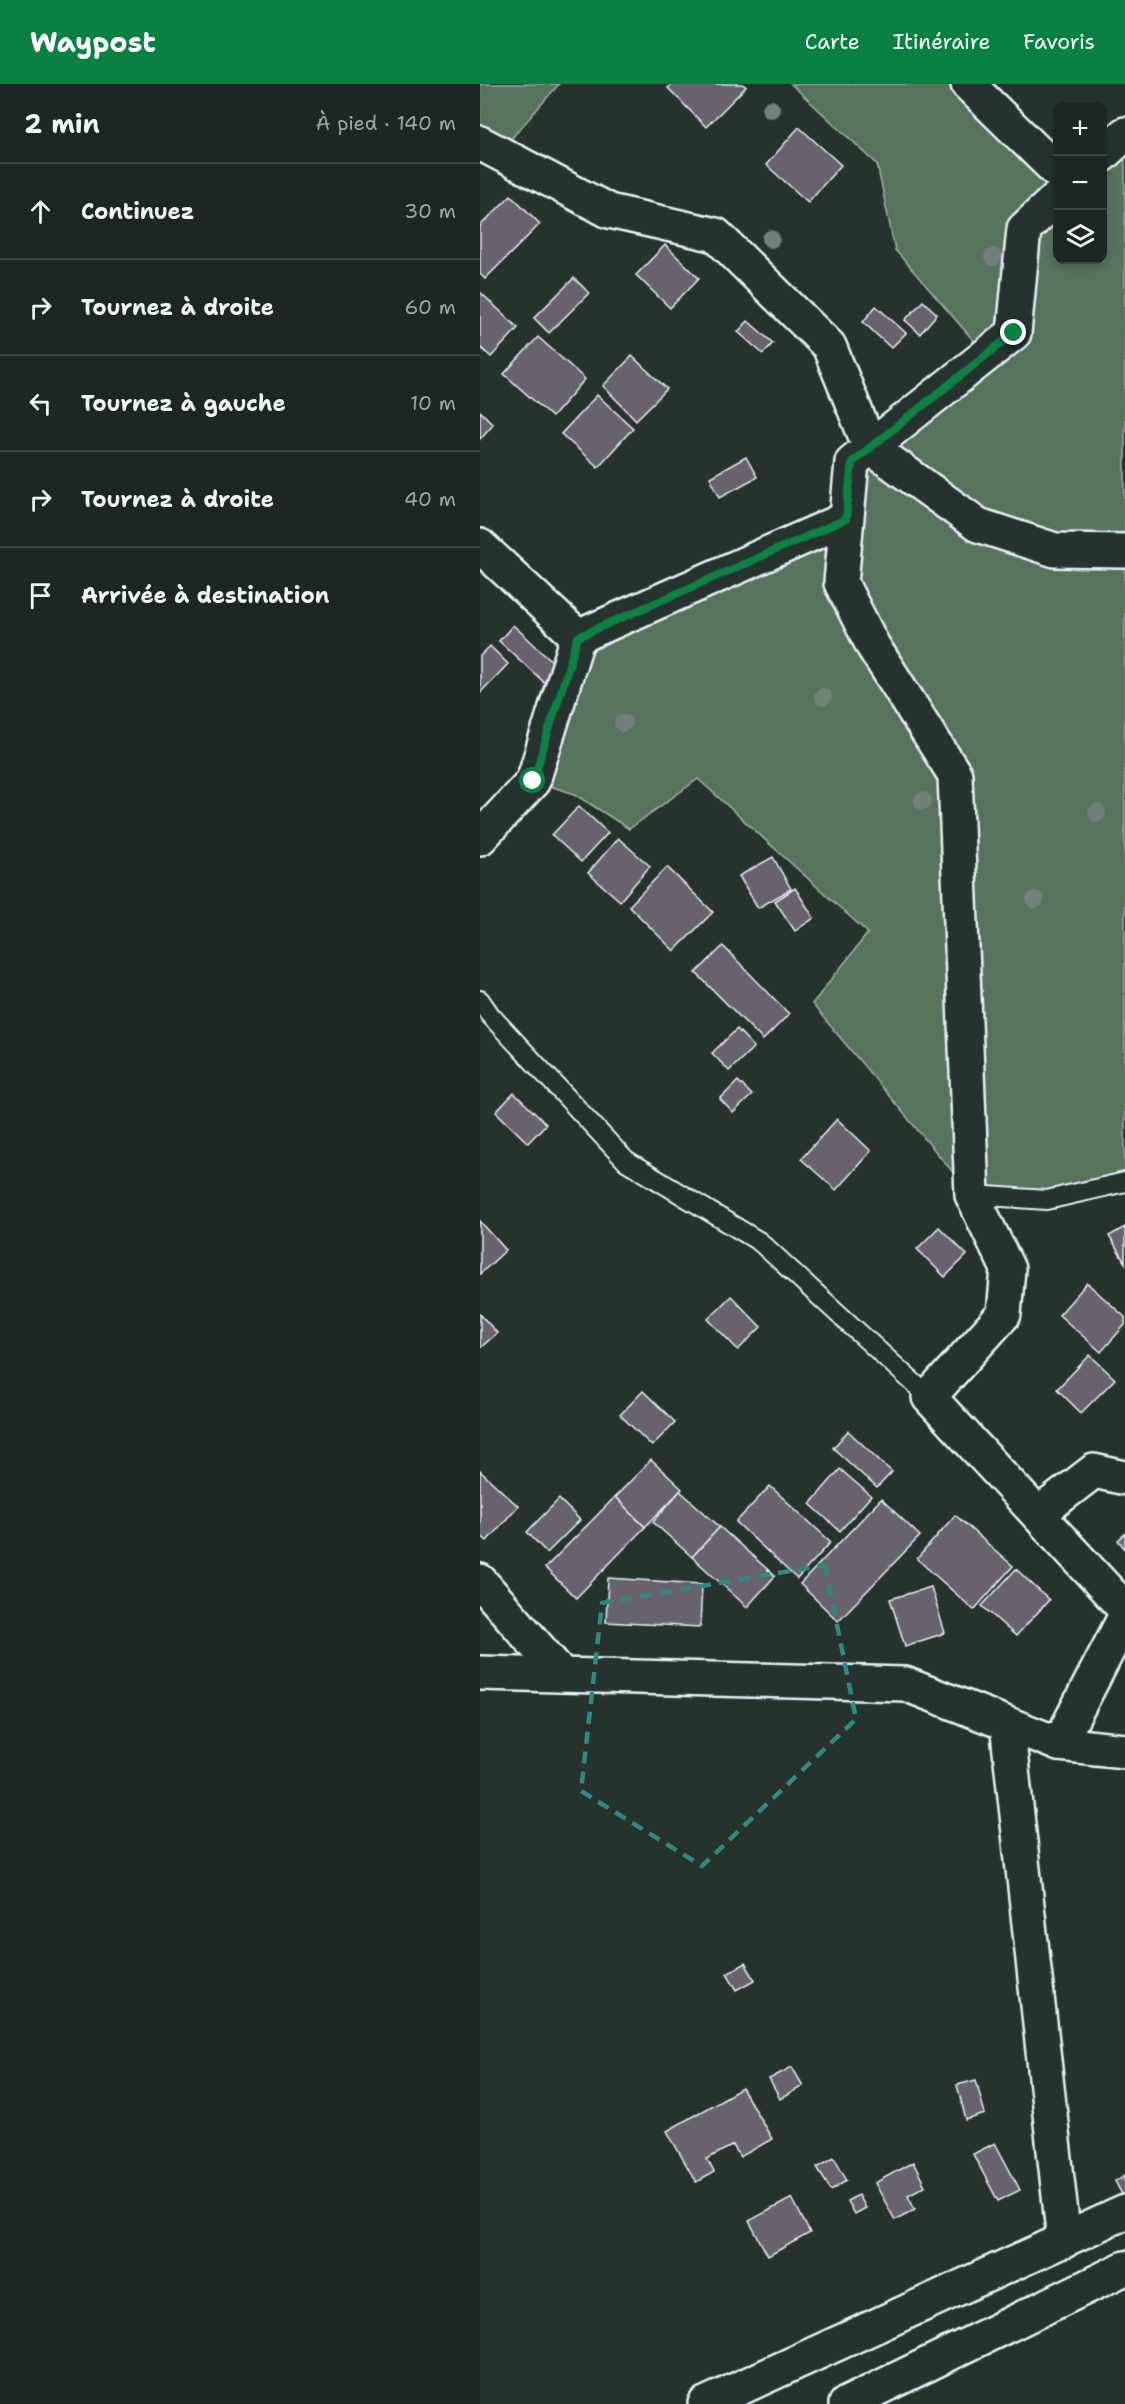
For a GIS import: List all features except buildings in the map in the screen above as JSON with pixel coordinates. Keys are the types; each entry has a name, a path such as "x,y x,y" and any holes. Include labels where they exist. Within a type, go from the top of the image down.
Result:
{"street":[{"path":"968,84 1053,167"},
{"path":"1107,150 1125,134"},
{"path":"480,143 609,211 716,235 829,346 870,447 978,525 1055,550 1125,551"},
{"path":"1053,203 1024,229 1014,333 852,462 841,583 873,645 955,775 972,1195 1008,1269 1004,1314 929,1397 1125,1609"},
{"path":"480,838 533,781 578,637 846,519"},
{"path":"480,546 578,637"},
{"path":"1038,1514 1094,1471 1125,1478"},
{"path":"480,1581 562,1675"},
{"path":"1059,1744 1125,1617"},
{"path":"480,1672 905,1684 1059,1744 1125,1751"},
{"path":"1007,1724 1064,2241"},
{"path":"705,2404 1125,2212"},
{"path":"846,2404 1125,2268"}],"lane":[{"path":"480,1000 491,1016 626,1161 760,1242 929,1397"},
{"path":"972,1195 1047,1200 1125,1182"}],"highlighted area":[{"path":"825,1565 856,1719 702,1866 581,1791 602,1603"}],"green space":[{"path":"480,84 559,84 499,153 480,143"},
{"path":"791,84 968,84 1053,168 1053,264 1107,264 1107,151 1125,134 1125,1182 1047,1200 972,1195 812,1004 868,933 698,779 629,829 575,794 533,781 578,637 846,519 852,462 986,355 895,250 877,164"}],"route":[{"path":"533,781 578,637 846,519 852,462 1014,333"}]}
